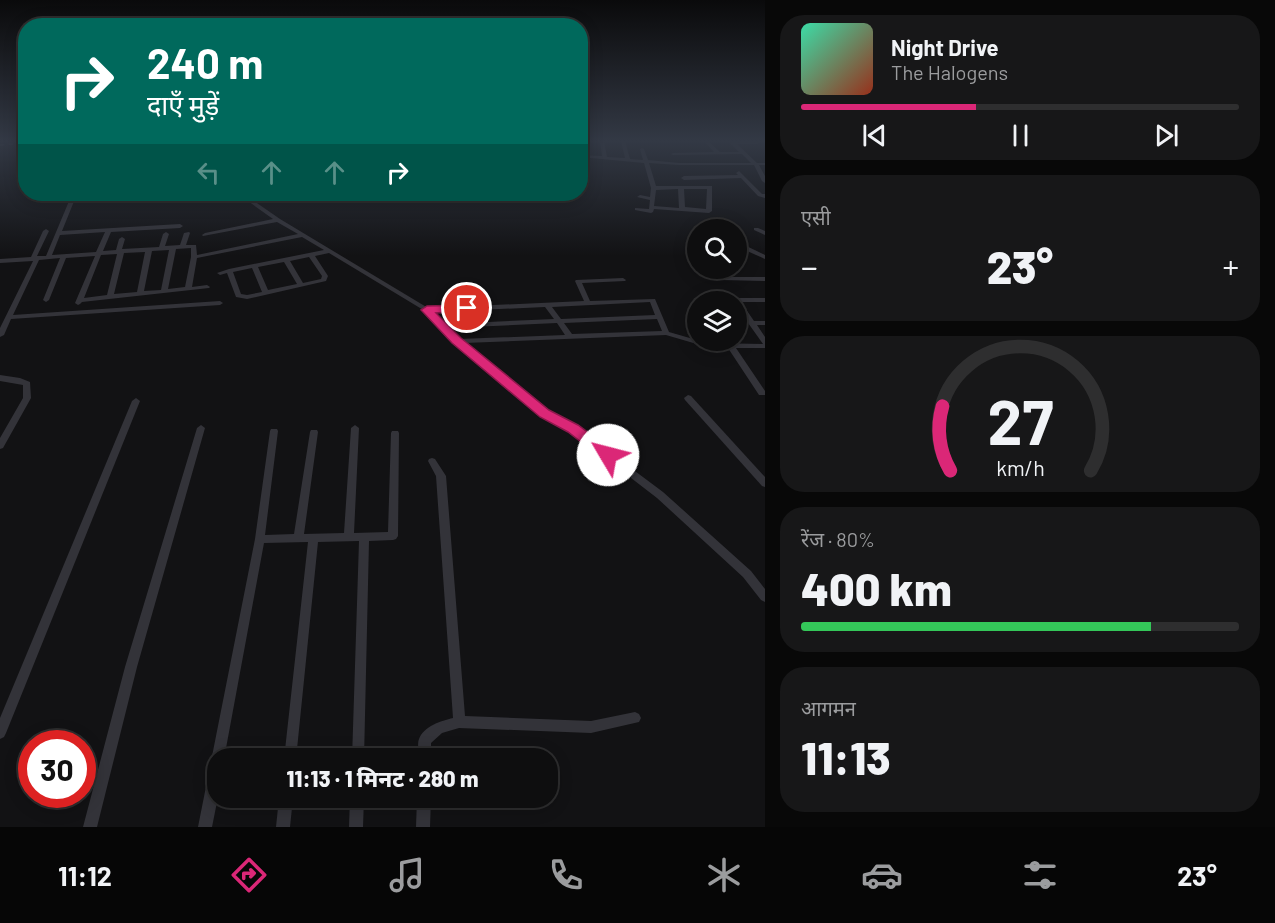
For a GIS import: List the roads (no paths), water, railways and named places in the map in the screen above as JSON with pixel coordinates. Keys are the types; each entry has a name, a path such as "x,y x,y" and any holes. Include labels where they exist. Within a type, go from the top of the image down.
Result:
{"street":[{"path":"637,209 651,211 654,188 652,180"},
{"path":"685,180 690,186"},
{"path":"745,180 760,195 765,196"},
{"path":"654,188 710,187 710,210 682,208"},
{"path":"651,207 683,210 681,188"},
{"path":"640,197 652,199"},
{"path":"48,258 71,201"},
{"path":"251,201 278,220 427,310 440,326 544,414 573,429 660,495 747,574 765,597"},
{"path":"205,234 278,220"},
{"path":"58,232 180,226"},
{"path":"756,229 765,233"},
{"path":"0,335 46,231"},
{"path":"75,312 108,231"},
{"path":"183,246 187,233"},
{"path":"162,248 166,234"},
{"path":"194,257 304,235"},
{"path":"110,297 122,239"},
{"path":"0,261 98,254 142,245 149,249 194,246 188,289"},
{"path":"747,245 765,252"},
{"path":"164,292 173,247"},
{"path":"747,247 765,257"},
{"path":"140,294 149,249"},
{"path":"220,273 331,251"},
{"path":"229,271 238,296 248,297 325,278 311,255"},
{"path":"46,300 64,256"},
{"path":"286,260 301,285"},
{"path":"254,266 266,293"},
{"path":"747,279 765,279"},
{"path":"588,303 578,281 623,280"},
{"path":"79,300 207,287"},
{"path":"427,310 653,300 666,333"},
{"path":"765,300 736,300 765,344"},
{"path":"5,320 75,312 220,303"},
{"path":"547,305 570,336"},
{"path":"440,326 660,317"},
{"path":"751,323 765,323"},
{"path":"457,341 666,333 687,340"},
{"path":"747,345 765,344"},
{"path":"734,351 762,393"},
{"path":"0,378 20,381 27,384 28,390 27,398 0,446"},
{"path":"688,398 765,483"},
{"path":"0,733 136,401"},
{"path":"90,827 131,667 201,428"},
{"path":"348,538 355,428"},
{"path":"221,748 260,539 274,431"},
{"path":"298,538 314,432"},
{"path":"260,539 393,536 395,433"},
{"path":"432,461 441,476 459,722"},
{"path":"358,748 364,537"},
{"path":"291,748 313,538"},
{"path":"425,748 425,740 438,728 459,722 591,727 635,718"},
{"path":"205,827 209,808"},
{"path":"283,827 285,808"},
{"path":"356,827 357,808"},
{"path":"423,827 424,808"}]}
